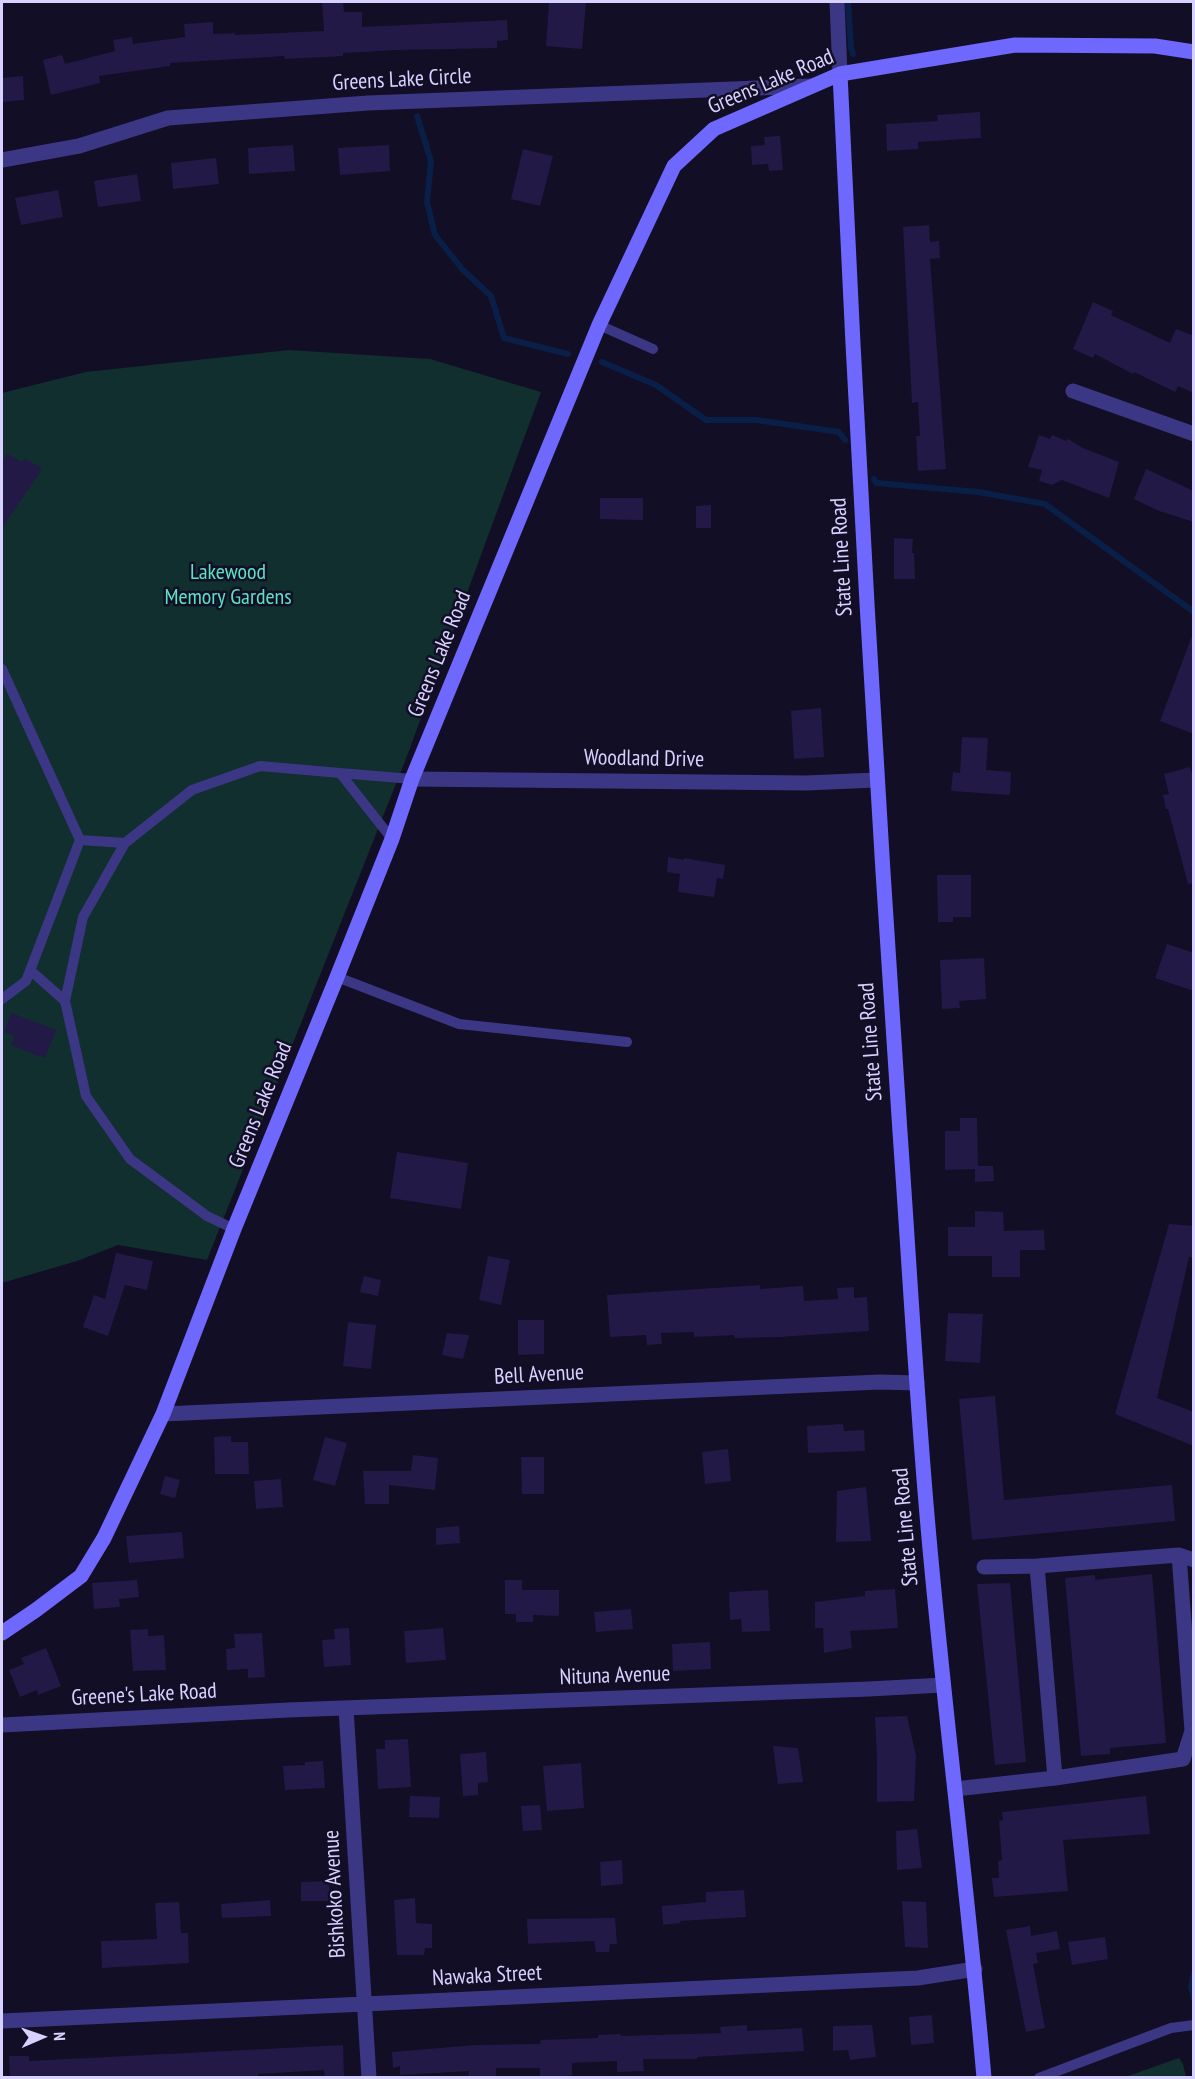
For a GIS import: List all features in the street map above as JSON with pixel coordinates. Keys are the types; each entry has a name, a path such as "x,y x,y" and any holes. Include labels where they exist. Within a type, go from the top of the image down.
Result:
{"street":[{"name":"State Line Road","path":"837,2 876,780 917,1383 943,1685 975,1969 984,2078"},
{"name":"Greens Lake Road","path":"2,1633 81,1576 104,1538 163,1414 234,1229 392,838 412,780 599,325 674,166 714,129 840,74 1015,45 1155,46 1194,52"},
{"name":"Greens Lake Circle","path":"2,160 79,146 168,118 368,104 810,86"},
{"path":"1073,391 1194,434"},
{"name":"Woodland Drive","path":"412,780 795,783 876,780"},
{"name":"Bell Avenue","path":"163,1414 880,1382 917,1383"},
{"path":"955,1790 1183,1759 1192,1731 1186,1558 984,1567"},
{"path":"1037,1566 1055,1778"},
{"name":"Nituna Avenue","path":"288,1710 943,1685"},
{"name":"Bishkoko Avenue","path":"346,1708 369,2078"},
{"name":"Greene's Lake Road","path":"2,1725 288,1710"},
{"name":"Nawaka Street","path":"2,2021 918,1977 975,1969"}],"lane":[{"path":"599,325 653,349"},
{"path":"2,669 80,840 26,981 2,999"},
{"path":"234,1229 207,1216 130,1159 86,1096 65,1001 83,916 125,843 192,790 260,766 412,780"},
{"path":"340,773 392,838"},
{"path":"80,840 125,843"},
{"path":"30,970 65,1001"},
{"path":"337,978 459,1024 627,1042"},
{"path":"1039,2078 1171,2028 1194,2025"}],"green space":[{"name":"Lakewood Memory Gardens","path":"289,350 430,359 541,392 407,756 207,1260 118,1245 77,1261 2,1283 2,393 86,372"},
{"path":"1179,2058 1186,2077 1125,2077"}],"building":[{"path":"322,2 343,2 344,12 362,12 362,27 507,20 508,40 497,41 497,48 397,50 343,53 343,56 285,59 284,56 170,63 170,66 99,76 100,83 51,95 43,60 62,55 65,64 115,51 113,40 132,37 133,44 185,37 184,24 213,22 213,34 324,31"},
{"path":"549,2 586,2 582,49 546,46"},
{"path":"23,76 24,100 2,102 2,78"},
{"path":"980,112 981,138 918,142 918,149 887,151 886,124 938,121 937,115"},
{"path":"780,136 783,170 769,171 768,164 752,165 751,146 765,145 764,137"},
{"path":"293,145 295,171 249,174 248,148"},
{"path":"389,145 390,171 340,175 338,148"},
{"path":"523,149 553,156 540,206 511,199"},
{"path":"216,158 219,184 173,189 171,163"},
{"path":"137,174 141,201 98,207 94,181"},
{"path":"58,190 63,217 21,225 15,198"},
{"path":"929,225 930,242 939,241 940,258 930,259 946,469 918,471 916,436 920,436 918,402 912,403 903,227"},
{"path":"1093,302 1113,311 1111,315 1170,343 1176,329 1194,336 1194,393 1178,386 1175,392 1095,354 1093,358 1073,349"},
{"path":"1039,435 1050,439 1052,435 1066,441 1068,439 1083,448 1119,462 1109,498 1062,480 1052,485 1039,481 1042,470 1028,467"},
{"path":"7,454 22,462 25,458 42,469 2,528 2,462"},
{"path":"1146,469 1194,491 1194,522 1159,511 1134,499"},
{"path":"600,498 643,498 643,520 600,519"},
{"path":"711,505 711,528 696,528 696,506"},
{"path":"894,538 913,539 915,579 894,579"},
{"path":"1192,636 1194,636 1194,734 1160,721"},
{"path":"821,708 824,757 794,759 791,711"},
{"path":"962,737 988,738 986,770 1011,772 1010,795 951,791 953,772 960,773"},
{"path":"1190,767 1194,781 1194,883 1188,884 1163,795 1169,794 1164,774"},
{"path":"668,857 725,865 723,879 717,878 714,897 678,892 680,874 667,872"},
{"path":"937,875 971,875 971,917 953,917 953,922 938,922"},
{"path":"1167,944 1194,953 1194,991 1155,978"},
{"path":"984,958 986,999 959,1001 960,1008 942,1009 940,960"},
{"path":"11,1013 56,1030 45,1058 11,1045 15,1036 4,1032"},
{"path":"960,1118 977,1118 978,1166 993,1166 994,1181 975,1182 975,1169 945,1170 945,1131 960,1131"},
{"path":"397,1152 468,1163 461,1209 390,1198"},
{"path":"975,1211 1003,1212 1004,1231 1044,1230 1045,1250 1020,1250 1020,1277 992,1277 992,1256 948,1256 948,1227 975,1227"},
{"path":"1169,1224 1194,1226 1194,1258 1189,1257 1157,1398 1194,1412 1194,1446 1115,1414"},
{"path":"116,1253 153,1261 147,1290 125,1285 108,1336 83,1327 94,1295 105,1299"},
{"path":"488,1256 510,1260 501,1305 479,1300"},
{"path":"364,1276 381,1280 378,1296 360,1292"},
{"path":"760,1285 760,1289 803,1286 804,1301 838,1299 837,1288 854,1287 854,1298 867,1297 869,1331 735,1338 734,1335 694,1337 694,1332 661,1333 662,1344 647,1345 646,1335 610,1337 607,1295"},
{"path":"948,1313 983,1314 980,1363 945,1361"},
{"path":"518,1320 544,1320 544,1354 518,1355"},
{"path":"348,1322 376,1325 371,1369 343,1366"},
{"path":"447,1333 469,1335 463,1359 442,1355"},
{"path":"995,1396 1004,1500 1172,1485 1175,1521 972,1540 959,1399"},
{"path":"843,1424 844,1431 864,1430 865,1451 808,1453 807,1426"},
{"path":"231,1436 231,1442 248,1442 249,1474 215,1474 214,1437"},
{"path":"325,1437 347,1443 335,1486 313,1480"},
{"path":"728,1449 731,1481 705,1484 702,1452"},
{"path":"413,1455 438,1458 435,1490 389,1485 389,1504 365,1504 363,1471 411,1471"},
{"path":"521,1457 544,1457 544,1494 522,1494"},
{"path":"165,1476 180,1480 175,1498 160,1494"},
{"path":"281,1479 283,1507 256,1509 254,1481"},
{"path":"866,1487 871,1541 836,1542 837,1491"},
{"path":"459,1526 460,1543 436,1545 436,1528"},
{"path":"182,1532 184,1558 129,1563 126,1536"},
{"path":"1152,1574 1166,1743 1110,1748 1110,1754 1081,1756 1065,1578 1095,1575 1095,1580"},
{"path":"137,1580 139,1597 119,1599 120,1607 94,1609 92,1583"},
{"path":"505,1580 522,1580 522,1590 559,1590 559,1616 533,1615 533,1622 516,1622 516,1614 505,1614"},
{"path":"1010,1583 1026,1762 995,1765 977,1584"},
{"path":"895,1589 898,1628 850,1631 852,1648 824,1653 823,1628 815,1628 815,1602 865,1596 865,1591"},
{"path":"768,1590 770,1631 742,1632 741,1619 730,1620 729,1592"},
{"path":"631,1609 633,1629 596,1632 594,1612"},
{"path":"349,1628 351,1665 324,1667 322,1640 335,1639 334,1629"},
{"path":"443,1628 446,1660 406,1663 404,1631"},
{"path":"148,1629 148,1636 164,1635 166,1670 133,1671 130,1630"},
{"path":"262,1633 265,1677 248,1678 248,1669 227,1670 226,1649 235,1648 234,1634"},
{"path":"710,1642 711,1669 673,1671 672,1644"},
{"path":"46,1648 61,1686 38,1695 37,1690 20,1697 9,1670 24,1664 21,1658"},
{"path":"907,1716 916,1756 914,1801 877,1802 875,1717"},
{"path":"408,1739 411,1787 378,1789 376,1749 385,1749 385,1740"},
{"path":"773,1746 798,1748 803,1782 778,1784"},
{"path":"486,1752 488,1782 478,1783 478,1795 463,1796 460,1754"},
{"path":"323,1761 325,1788 285,1790 283,1766"},
{"path":"581,1763 584,1808 547,1811 543,1766"},
{"path":"410,1796 440,1797 439,1818 409,1817"},
{"path":"1146,1796 1150,1834 1063,1840 1068,1891 994,1897 992,1878 999,1878 998,1861 1002,1860 999,1821 1003,1820 1002,1812"},
{"path":"540,1805 542,1830 523,1831 521,1806"},
{"path":"917,1829 922,1868 897,1870 896,1831"},
{"path":"622,1860 623,1884 601,1886 600,1862"},
{"path":"329,1881 330,1901 301,1901 301,1882"},
{"path":"744,1890 746,1917 680,1921 680,1923 663,1925 662,1906 706,1902 706,1892"},
{"path":"415,1898 416,1923 432,1924 432,1948 425,1948 424,1955 397,1955 394,1900"},
{"path":"270,1900 271,1916 222,1918 221,1904"},
{"path":"902,1901 926,1902 928,1948 905,1947"},
{"path":"179,1902 181,1933 188,1933 189,1963 102,1968 101,1941 157,1939 155,1903"},
{"path":"615,1918 617,1944 610,1944 609,1952 596,1952 594,1941 528,1944 527,1919"},
{"path":"1030,1926 1031,1936 1057,1931 1060,1949 1036,1953 1038,1963 1033,1964 1045,2028 1026,2032 1006,1930"},
{"path":"1105,1937 1108,1959 1072,1965 1068,1942"},
{"path":"932,2015 934,2043 911,2045 909,2017"},
{"path":"747,2025 747,2031 802,2028 804,2051 697,2057 697,2059 643,2059 644,2071 617,2072 617,2061 572,2063 572,2075 555,2078 540,2078 540,2068 496,2068 496,2078 469,2078 469,2071 400,2075 400,2066 393,2068 392,2052 476,2045 540,2044 541,2040 598,2038 598,2035 721,2033 720,2027"},
{"path":"872,2025 876,2057 850,2060 848,2050 833,2051 833,2026"},
{"path":"343,2045 344,2076 325,2077 324,2070 258,2074 258,2077 250,2078 10,2078 9,2056 29,2056 29,2061"}],"waterway":[{"path":"848,2 853,54"},
{"path":"417,116 431,161 427,202 435,235 463,270 491,296 504,338 568,354"},
{"path":"602,362 656,385 706,420 756,420 839,432 845,440"},
{"path":"874,479 876,483 978,492 1045,504 1194,612"},
{"path":"1194,1973 1191,1987 1194,1999"}]}
